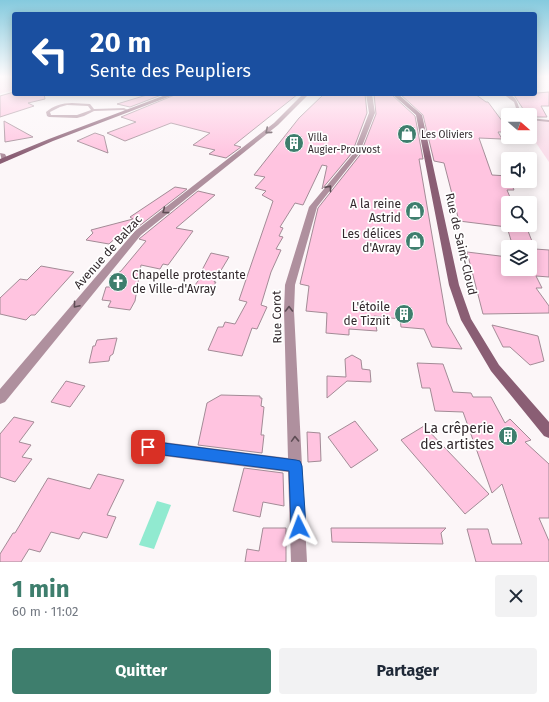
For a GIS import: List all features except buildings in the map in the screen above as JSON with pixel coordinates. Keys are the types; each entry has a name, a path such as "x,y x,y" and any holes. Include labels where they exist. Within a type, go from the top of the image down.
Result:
{"main road":[{"path":"1,159 149,103"},
{"name":"Rue de Saint-Cloud","path":"406,103 419,115 423,129 454,285 466,320 495,368 549,432"}],"street":[{"name":"Avenue de Balzac","path":"0,398 138,234 253,143 276,124 297,103"},
{"name":"Rue Corot","path":"299,562 289,311 290,284 313,207 356,154 362,143 372,113 370,103"},
{"path":"148,447 296,466"}],"lane":[{"path":"93,110 89,105 73,104 60,105 48,112 49,116 74,118 85,116 93,110 124,109 128,111"},
{"path":"537,120 549,121"}],"shaded area":[{"path":"537,121 549,121 549,162 537,144"},
{"path":"157,501 171,505 154,549 139,545"}],"place":[{"name":"Les Oliviers","path":"407,134"},
{"name":"Villa Augier-Prouvost","path":"294,143"},
{"name":"A la reine Astrid","path":"415,211"},
{"name":"Les délices d'Avray","path":"415,241"},
{"name":"Chapelle protestante de Ville-d'Avray","path":"118,282"},
{"name":"L'étoile de Tiznit","path":"404,314"},
{"name":"La crêperie des artistes","path":"508,436"}],"route":[{"path":"148,447 296,466 299,527"}]}
